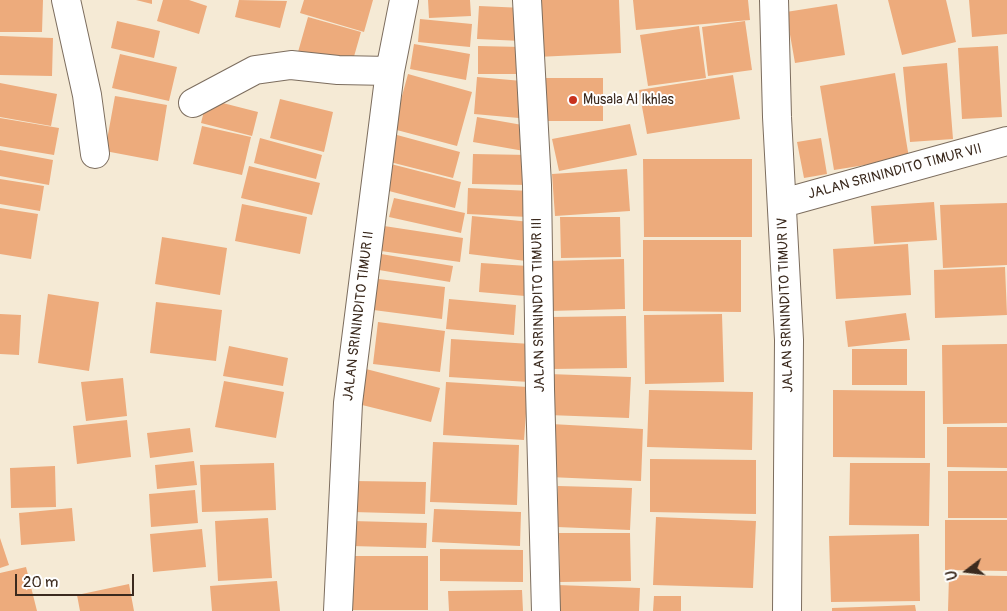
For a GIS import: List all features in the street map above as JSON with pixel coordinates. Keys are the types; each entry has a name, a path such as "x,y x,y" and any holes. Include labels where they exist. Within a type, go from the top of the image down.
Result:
{"street":[{"path":"66,0 87,95 96,154"},
{"name":"JALAN SRININDITO TIMUR III","path":"527,0 537,184 546,611"},
{"name":"JALAN SRININDITO TIMUR IV","path":"774,0 777,117 789,340 787,611"},
{"name":"JALAN SRININDITO TIMUR II","path":"338,611 348,403 390,71 402,12"},
{"path":"193,103 255,70 291,65 338,70 390,71"},
{"name":"JALAN SRININDITO TIMUR VII","path":"782,203 1007,141"}],"building":[{"path":"0,0 43,0 42,32 0,32"},
{"path":"136,0 152,0 152,4"},
{"path":"163,0 189,0 207,6 199,34 157,21"},
{"path":"239,0 287,1 280,28 235,17"},
{"path":"304,0 373,0 364,32 300,13"},
{"path":"428,0 470,0 471,16 429,18"},
{"path":"535,0 619,0 621,53 537,57"},
{"path":"633,0 748,0 750,20 636,30"},
{"path":"888,0 946,0 956,42 902,55"},
{"path":"969,0 1007,0 1007,34 972,37"},
{"path":"837,4 845,55 795,63 786,12"},
{"path":"479,6 524,8 522,41 477,39"},
{"path":"308,17 361,32 351,67 298,52"},
{"path":"420,19 472,24 470,47 418,42"},
{"path":"117,21 160,31 154,58 111,48"},
{"path":"745,21 752,70 708,76 702,27"},
{"path":"699,26 706,78 648,86 640,35"},
{"path":"0,36 53,38 52,76 0,75"},
{"path":"414,44 470,54 466,80 410,69"},
{"path":"478,46 522,47 521,74 478,74"},
{"path":"998,46 1002,117 962,119 958,48"},
{"path":"120,54 177,67 169,101 112,88"},
{"path":"947,63 953,139 910,142 903,67"},
{"path":"895,73 909,158 834,170 820,86"},
{"path":"408,74 472,92 457,146 393,129"},
{"path":"733,75 740,119 647,134 639,90"},
{"path":"477,77 522,81 519,118 474,114"},
{"name":"Musala Al Ikhlas","path":"544,78 603,78 603,121 544,121"},
{"path":"0,83 57,94 51,126 0,117"},
{"path":"115,96 167,105 158,161 105,151"},
{"path":"207,99 258,112 252,136 201,123"},
{"path":"280,99 333,112 324,152 270,138"},
{"path":"477,117 528,126 524,151 473,142"},
{"path":"0,118 59,128 54,155 0,146"},
{"path":"630,124 637,155 559,171 552,139"},
{"path":"202,126 251,137 242,175 193,164"},
{"path":"397,135 460,152 453,178 390,162"},
{"path":"260,138 322,155 316,179 254,163"},
{"path":"821,138 827,174 804,178 797,142"},
{"path":"0,150 53,160 49,185 0,176"},
{"path":"473,154 529,155 529,185 472,184"},
{"path":"643,159 752,159 752,237 644,237"},
{"path":"391,164 461,182 455,208 385,190"},
{"path":"249,166 320,183 312,215 241,198"},
{"path":"627,169 630,211 555,216 552,174"},
{"path":"0,179 44,186 40,211 0,204"},
{"path":"468,188 530,191 528,217 467,214"},
{"path":"394,198 465,213 461,233 389,217"},
{"path":"934,202 937,240 874,244 871,206"},
{"path":"1007,203 1007,265 943,268 940,205"},
{"path":"242,204 307,217 300,254 235,241"},
{"path":"0,208 38,214 31,259 0,254"},
{"path":"472,216 530,222 526,261 469,254"},
{"path":"560,217 620,217 621,257 561,258"},
{"path":"384,226 463,238 460,262 381,251"},
{"path":"162,237 227,248 220,295 155,284"},
{"path":"643,240 741,240 741,312 643,311"},
{"path":"908,244 911,295 836,299 833,249"},
{"path":"381,254 453,266 450,282 379,270"},
{"path":"624,259 625,309 549,311 548,261"},
{"path":"481,263 528,266 525,296 479,292"},
{"path":"1005,267 1007,315 935,318 934,270"},
{"path":"370,278 445,287 442,319 366,309"},
{"path":"48,294 99,302 89,371 38,363"},
{"path":"449,299 516,305 514,335 446,329"},
{"path":"156,302 222,310 216,361 150,353"},
{"path":"906,313 910,340 848,347 845,321"},
{"path":"0,314 21,315 19,355 0,354"},
{"path":"722,314 724,382 645,384 644,315"},
{"path":"626,316 627,368 551,369 550,317"},
{"path":"378,322 445,331 440,372 373,364"},
{"path":"451,339 531,344 529,382 449,377"},
{"path":"1007,344 1007,423 943,424 942,345"},
{"path":"229,346 288,358 283,386 223,376"},
{"path":"852,349 907,349 907,385 852,385"},
{"path":"366,369 440,388 431,422 358,404"},
{"path":"549,374 631,377 629,418 548,415"},
{"path":"123,378 127,416 86,421 81,382"},
{"path":"224,381 284,392 276,438 215,427"},
{"path":"446,382 528,387 524,440 443,435"},
{"path":"649,390 753,392 752,450 647,447"},
{"path":"833,390 925,391 925,458 833,457"},
{"path":"127,420 131,457 77,464 73,426"},
{"path":"551,424 643,429 641,481 549,477"},
{"path":"947,427 1007,427 1007,468 947,467"},
{"path":"190,428 193,452 150,458 147,433"},
{"path":"433,442 519,445 517,505 430,502"},
{"path":"650,459 756,460 756,514 650,512"},
{"path":"194,461 197,485 157,489 155,465"},
{"path":"274,463 276,510 202,512 200,465"},
{"path":"850,463 930,463 929,526 849,525"},
{"path":"55,466 56,507 11,508 10,468"},
{"path":"948,471 1007,471 1007,518 948,518"},
{"path":"353,481 426,482 425,514 353,512"},
{"path":"558,486 632,488 630,530 557,527"},
{"path":"195,490 198,523 151,527 149,494"},
{"path":"72,508 75,541 21,545 19,513"},
{"path":"434,509 521,512 520,546 432,542"},
{"path":"656,517 756,521 753,588 653,585"},
{"path":"268,518 272,578 218,581 215,521"},
{"path":"945,520 1007,520 1007,571 945,570"},
{"path":"352,521 427,523 426,548 351,546"},
{"path":"202,529 206,567 153,572 150,534"},
{"path":"559,533 630,533 631,581 560,582"},
{"path":"919,534 920,601 831,602 829,536"},
{"path":"0,538 9,565 0,568"},
{"path":"440,549 523,550 523,582 440,581"},
{"path":"352,556 428,556 428,610 352,610"},
{"path":"26,567 37,611 0,611 0,573"},
{"path":"949,575 1007,576 1007,611 948,611"},
{"path":"277,581 280,611 212,611 210,586"},
{"path":"129,584 134,611 80,611 77,595"},
{"path":"557,585 640,588 639,611 557,611"},
{"path":"522,590 523,611 449,611 448,591"},
{"path":"654,596 681,596 681,611 653,611"},
{"path":"915,605 916,611 832,611 832,608"}],"place":[{"name":"Musala Al Ikhlas","path":"573,100"}]}
